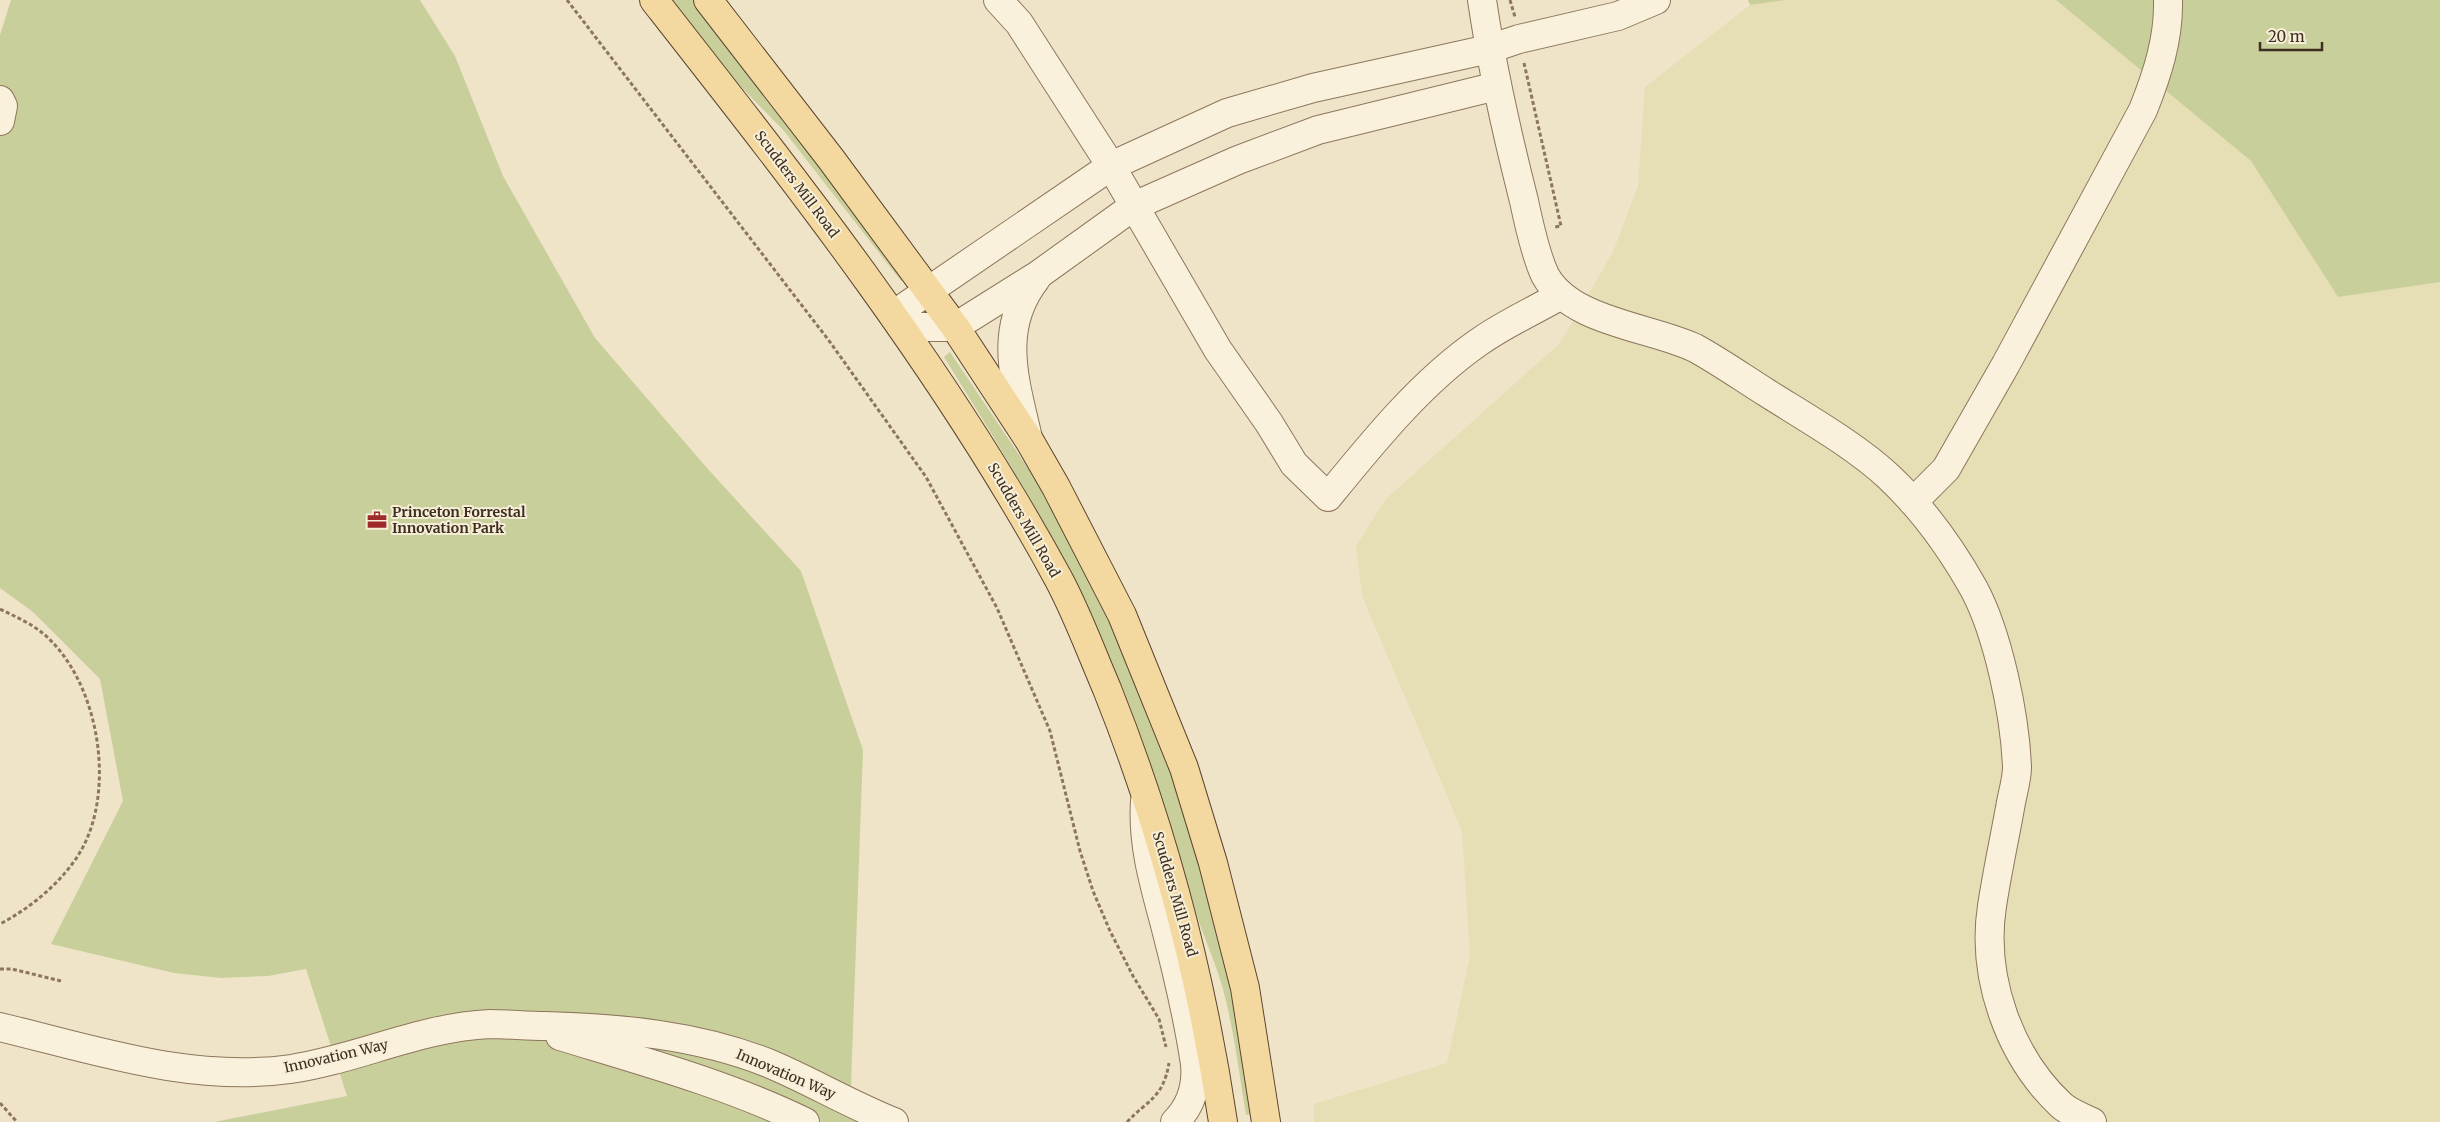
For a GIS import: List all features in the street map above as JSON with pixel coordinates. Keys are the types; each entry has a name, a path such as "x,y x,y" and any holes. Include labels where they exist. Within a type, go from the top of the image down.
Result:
{"main road":[{"name":"Scudders Mill Road","path":"654,0 820,213 897,321 975,436 1059,580 1118,717 1146,794 1197,974 1213,1052 1223,1122"},
{"path":"708,0 955,327 1029,440 1056,487 1122,615 1184,768 1214,863 1245,988 1266,1122"}],"street":[{"path":"998,0 1019,23 1111,166 1218,350 1269,423 1294,464 1328,497 1389,424 1426,387 1479,342 1561,295"},
{"path":"1482,0 1489,49 1528,219 1545,275 1561,295 1590,312 1694,348 1820,427 1886,474 1913,502 1950,547 1976,593 1996,643 2009,706 2017,770 1991,909 1990,942 1993,974 2002,1013 2020,1053 2064,1108 2092,1122"},
{"path":"897,321 929,291 1111,166 1227,113 1313,88 1489,49 1519,39 1618,16 1656,0"},
{"path":"1913,502 1946,469 2011,355 2143,110 2159,69 2168,15 2168,0"},
{"path":"897,321 955,327 1038,275 1134,206 1238,160 1318,130 1497,86"},
{"path":"0,100 3,106 0,121"},
{"path":"1029,440 1015,378 1012,350 1016,313 1024,294 1038,275"},
{"path":"1146,794 1144,836 1182,992 1196,1070 1194,1091 1189,1105 1175,1122"},
{"name":"Innovation Way","path":"0,1027 168,1068 254,1073 307,1066 402,1040 459,1028 490,1024 596,1027 692,1040 744,1055 792,1074 872,1114 894,1122"},
{"name":"Innovation Way","path":"525,1026 648,1062 771,1105 805,1122"},
{"path":"731,1091 744,1055"}],"path":[{"path":"567,0 830,342 926,476 997,608 1050,731 1080,851 1093,891 1110,931 1133,976 1159,1018 1170,1064 1165,1082 1158,1095 1128,1122"},
{"path":"1510,0 1561,226"},
{"path":"0,609 40,631 59,650 73,672 93,718 100,770 98,799 90,829 79,854 60,878 39,897 15,916 0,924"},
{"path":"0,969 12,968 60,981"},
{"path":"0,1103 17,1122"}],"shaded area":[{"path":"1786,0 2056,0 2251,161 2338,297 2440,282 2440,1122 1314,1122 1314,1104 1447,1063 1470,956 1462,831 1362,596 1356,546 1386,499 1560,343 1613,252 1638,186 1645,87 1750,5"}],"green space":[{"name":"Princeton Forrestal Innovation Park","path":"11,0 420,0 455,56 503,176 595,338 707,468 801,571 863,750 850,1114 868,1122 214,1122 347,1096 306,969 268,976 221,978 174,973 51,944 123,801 100,679 33,612 0,588 0,35"},
{"path":"669,0 694,0 907,276 901,281 784,131 717,62"},
{"path":"1748,0 1786,0 1750,5"},
{"path":"2056,0 2440,0 2440,282 2338,297 2251,161"},
{"path":"950,352 1069,529 1090,569 1164,744 1195,839 1238,1018 1253,1114 1246,1115 1230,1020 1220,978 1196,914 1148,757 1121,685 1091,615 1058,549 944,357"}],"place":[{"name":"Princeton Forrestal Innovation Park","path":"377,520"}]}
